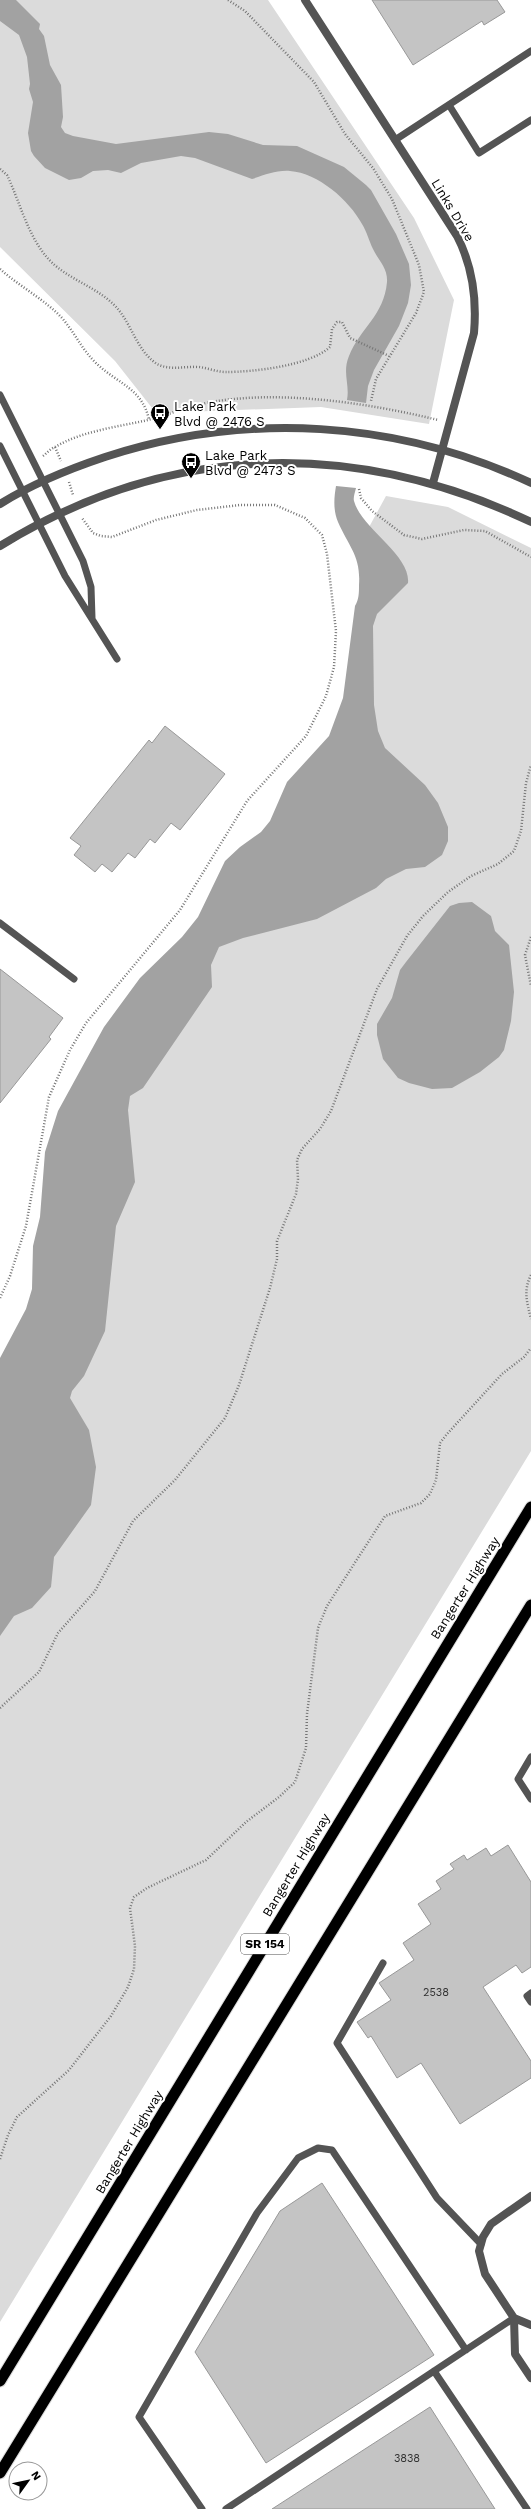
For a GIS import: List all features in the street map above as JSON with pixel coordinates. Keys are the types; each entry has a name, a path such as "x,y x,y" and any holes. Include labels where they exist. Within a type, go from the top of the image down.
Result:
{"highway":[{"name":"Bangerter Highway","path":"0,2381 531,1508"},
{"path":"0,2473 531,1605"}],"street":[{"name":"Links Drive","path":"305,0 457,236 464,250 475,291 474,333 433,483"},
{"path":"0,504 43,481 115,454 164,440 254,428 292,427 343,430 381,435 443,448 479,460 531,483"},
{"path":"0,546 59,513 151,480 214,468 251,464 295,462 344,466 433,483 471,496 531,522"},
{"path":"531,2196 492,2224 482,2237 480,2259 485,2274 514,2318 515,2354 531,2378"},
{"path":"514,2318 531,2325"}],"lane":[{"path":"395,140 531,51"},
{"path":"449,105 479,153 531,120"},
{"path":"0,395 88,574 93,602 92,618"},
{"path":"0,446 65,576 117,660"},
{"path":"0,923 74,979"},
{"path":"531,1757 518,1779 531,1799"},
{"path":"383,1963 337,2043 437,2198 481,2244"},
{"path":"531,1993 527,1996 531,2002"},
{"path":"202,2509 139,2417 257,2213 298,2158 318,2148 332,2150 466,2350"},
{"path":"226,2509 514,2318"},
{"path":"434,2371 527,2509"}],"path":[{"path":"228,0 245,11 314,82 345,134 373,168 392,199 418,265 424,292 416,313 376,379 371,401"},
{"path":"0,169 7,175 41,250 56,267 116,307 127,321 146,356 158,364 172,369 198,367 224,372 244,372 311,359 324,353 330,347 332,329 337,322 342,322 350,338 389,356"},
{"path":"0,269 61,317 80,346 94,362 138,395 147,410 149,420"},
{"path":"45,455 55,447 95,431 149,420 207,403 274,398 382,407 424,417"},
{"path":"0,1298 10,1276 26,1226 49,1097 70,1050 86,1024 180,910 247,801 306,736 326,696 334,667 336,631 327,554 322,535 305,518 275,505 240,505 197,510 156,520 112,537 101,536 93,533 84,522 55,447"},
{"path":"359,490 361,498 372,511 404,535 422,539 464,530 485,530 531,557"},
{"path":"0,1708 39,1672 58,1633 95,1591 133,1521 175,1480 225,1418 239,1385 270,1288 277,1259 277,1240 296,1194 298,1179 297,1160 302,1149 320,1129 331,1111 377,989 408,936 423,916 448,892 465,880 498,864 514,851 521,831 526,783 531,765"},
{"path":"531,937 525,955 531,986"},
{"path":"531,1275 526,1287 525,1296 531,1319"},
{"path":"0,2159 8,2135 17,2117 69,2070 111,2016 128,1987 134,1969 135,1946 130,1908 134,1897 147,1888 206,1860 246,1822 279,1797 295,1782 306,1748 307,1707 318,1628 327,1606 385,1516 421,1504 430,1494 436,1480 440,1444 447,1434 502,1374 524,1357 531,1348"}],"shaded area":[{"path":"0,0 268,0 414,218 454,300 429,424 321,407 156,413 115,361 0,247"},
{"path":"0,0 16,0 40,24 39,29 44,36 50,65 61,85 63,117 61,127 65,133 73,136 116,144 209,132 228,134 263,145 297,146 344,167 371,190 396,234 409,264 411,285 408,303 399,326 374,370 368,386 366,403 347,400 347,362 359,337 377,313 385,294 387,277 364,227 341,197 322,182 301,173 280,171 252,179 195,158 181,156 141,163 121,173 108,170 93,171 81,178 69,180 45,168 31,151 28,133 33,102 29,89 30,84 27,57 19,35 0,21"},
{"path":"336,486 356,488 354,500 358,511 402,562 407,573 408,583 377,614 373,626 374,705 378,731 385,748 425,785 438,803 448,827 448,841 442,855 425,867 406,869 386,879 376,888 317,919 243,938 219,947 211,965 212,987 143,1088 130,1096 128,1110 135,1182 116,1226 105,1331 84,1376 72,1391 70,1398 89,1430 96,1467 91,1505 54,1557 51,1587 32,1608 14,1616 0,1636 0,1358 26,1309 32,1289 33,1246 40,1217 45,1152 58,1111 104,1027 140,978 182,937 198,917 225,861 240,847 261,832 270,821 287,782 329,736 343,698 355,606 359,591 359,575 356,559 335,513 334,500"},
{"path":"386,496 448,507 531,548 531,1451 0,2322 0,1461 98,1100 359,719 368,529"},
{"path":"472,902 491,916 495,931 509,945 514,992 511,1021 504,1050 499,1057 480,1072 452,1088 432,1089 409,1083 398,1078 383,1059 377,1035 377,1024 392,998 400,970 406,962 450,906 459,903"}],"building":[{"path":"372,0 497,0 505,12 484,25 482,21 413,65"},
{"path":"165,726 225,774 180,830 171,823 155,843 150,839 135,858 128,853 112,872 102,864 95,872 74,855 81,846 70,838 149,740 152,743"},
{"path":"0,969 63,1018 49,1037 51,1039 0,1103"},
{"path":"508,1845 531,1882 531,1967 522,1973 516,1965 483,1987 531,2061 531,2078 460,2124 421,2063 397,2078 371,2036 368,2038 357,2022 391,2000 379,1983 414,1960 403,1943 431,1924 418,1904 441,1889 436,1881 454,1869 450,1864 464,1855 467,1860 486,1848 491,1856"},
{"path":"322,2183 434,2355 266,2463 195,2352 280,2211"},
{"path":"430,2407 495,2509 272,2509"}],"place":[{"name":"Lake Park Blvd @ 2476 S","path":"160,430"},
{"name":"Lake Park Blvd @ 2473 S","path":"191,479"}]}
